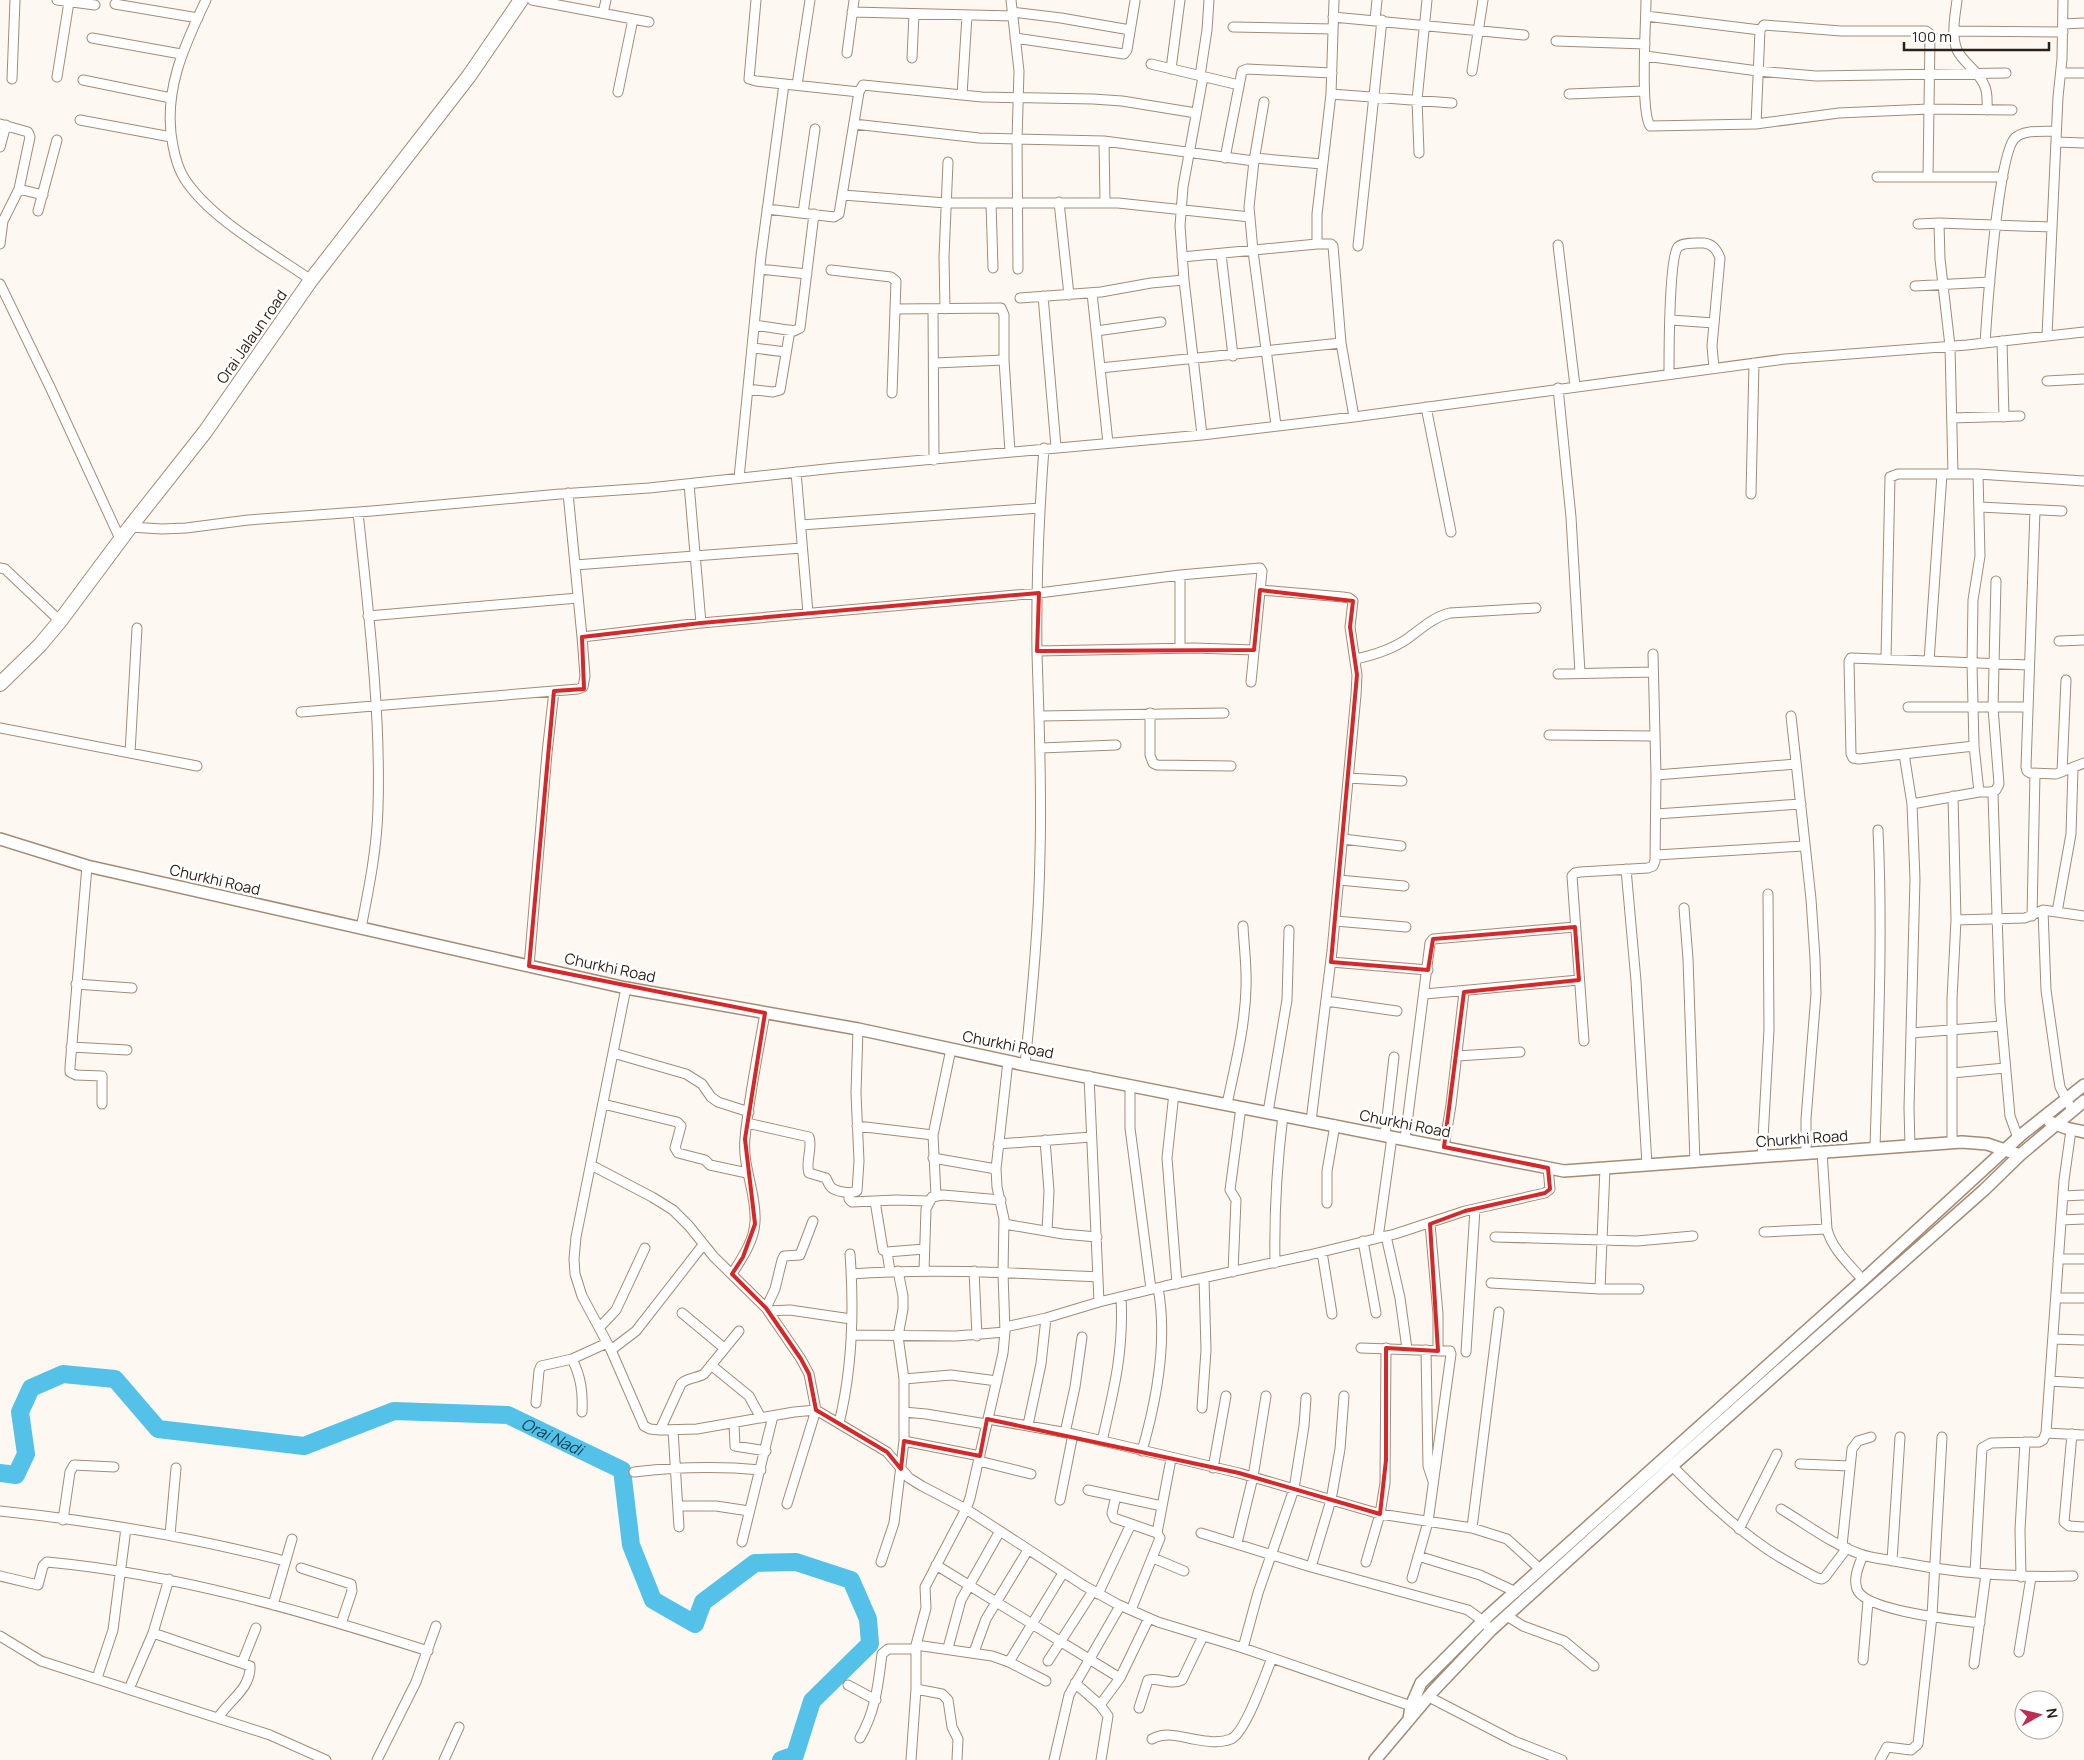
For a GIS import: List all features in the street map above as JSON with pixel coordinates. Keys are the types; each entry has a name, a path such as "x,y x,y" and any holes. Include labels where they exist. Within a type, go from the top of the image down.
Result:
{"main road":[{"name":"Orai Jalaun road","path":"0,684 40,645 60,621 130,527 205,432 312,280 469,76 520,0"}],"street":[{"path":"12,79 15,0"},
{"path":"57,0 95,5"},
{"path":"206,0 181,54 171,98 171,136 175,158 183,176 194,191 243,234 312,280"},
{"path":"532,0 649,22"},
{"path":"604,13 606,0"},
{"path":"756,0 750,79 859,92"},
{"path":"797,85 810,0"},
{"path":"847,53 854,0"},
{"path":"1011,0 1019,71 1017,140 1018,269"},
{"path":"1171,69 1180,0"},
{"path":"1202,435 1184,280 1180,208 1201,76 1207,30 1208,0"},
{"path":"1318,244 1317,214 1331,94 1334,0"},
{"path":"1358,246 1373,97 1378,20 1377,0"},
{"path":"1418,153 1418,100 1427,0"},
{"path":"1472,71 1483,0"},
{"path":"1646,0 1644,91 1650,126 1756,124 1839,113 1929,109 2012,110"},
{"path":"1957,0 1954,31 1957,48 1986,88 1987,110"},
{"path":"2048,336 2051,227 2061,73 2063,0"},
{"path":"57,77 73,1"},
{"path":"1015,38 1121,55 1126,52 1135,1"},
{"path":"116,4 198,18"},
{"path":"852,12 967,16 1013,14 1061,18 1130,30"},
{"path":"912,58 914,14"},
{"path":"962,95 967,16"},
{"path":"1646,16 1760,30"},
{"path":"1333,17 1425,24 1524,35"},
{"path":"618,92 633,19"},
{"path":"1756,124 1761,26 1769,24 1841,31 1926,31 1930,33 1928,177"},
{"path":"1954,31 2063,28 2084,24"},
{"path":"1233,27 1333,29"},
{"path":"92,38 181,54"},
{"path":"1556,41 1645,44"},
{"path":"1645,56 1758,71 1816,76 2006,73"},
{"path":"1151,64 1239,85"},
{"path":"1225,158 1242,71 1332,73"},
{"path":"2061,73 2084,74"},
{"path":"83,80 171,98"},
{"path":"739,478 760,269 784,84"},
{"path":"767,209 837,216 843,195 860,87 867,84 962,95 1093,99 1196,113"},
{"path":"1569,94 1644,91"},
{"path":"1331,94 1452,103"},
{"path":"1264,102 1254,159 1250,216 1276,425"},
{"path":"80,120 171,136"},
{"path":"0,147 3,124 29,134 19,189 4,220 0,244"},
{"path":"854,124 956,136 1017,140 1104,141 1225,158 1322,164"},
{"path":"803,213 814,129"},
{"path":"1985,343 1996,225 2006,158 2014,138 2028,132 2056,131"},
{"path":"38,211 57,140"},
{"path":"1104,141 1105,202"},
{"path":"2056,142 2084,143"},
{"path":"945,309 948,162"},
{"path":"1877,177 2003,177"},
{"path":"19,189 43,196"},
{"path":"843,195 946,203 1105,202 1250,216"},
{"path":"1059,202 1069,294"},
{"path":"991,203 992,268"},
{"path":"755,325 790,330 798,330 801,326 814,214"},
{"path":"1939,223 1950,346 1953,474"},
{"path":"1918,224 2051,227"},
{"path":"1669,374 1672,276 1675,253 1678,247 1684,244 1704,243 1712,245 1718,251 1720,258 1712,346 1714,368"},
{"path":"1182,257 1253,252 1318,244 1331,244 1334,246 1341,343 1354,417"},
{"path":"1558,245 1575,386"},
{"path":"1221,254 1233,356"},
{"path":"760,269 807,274"},
{"path":"831,270 894,279 897,285 892,393"},
{"path":"1020,298 1092,293 1151,283 1184,280"},
{"path":"1915,286 1990,282"},
{"path":"0,284 50,387 120,541"},
{"path":"1092,293 1108,443"},
{"path":"1043,296 1056,447"},
{"path":"896,309 1001,308 1004,315 1004,360 1010,452"},
{"path":"933,309 934,460"},
{"path":"1670,320 1714,323"},
{"path":"1096,331 1162,322"},
{"path":"748,389 773,392 780,390 790,330"},
{"path":"130,527 186,528 248,520 689,484 1044,448 1202,435 1354,417 1754,363 1985,343 2084,332"},
{"path":"2002,341 2004,416"},
{"path":"1100,368 1233,356 1341,343"},
{"path":"753,348 786,352"},
{"path":"934,363 1004,360"},
{"path":"1750,494 1754,363"},
{"path":"2047,381 2084,379"},
{"path":"1558,388 1571,517 1580,673"},
{"path":"1426,406 1451,532"},
{"path":"1952,418 2020,416"},
{"path":"1025,1065 1036,939 1040,853 1041,716 1037,652 1040,508 1044,448"},
{"path":"796,472 808,613"},
{"path":"1886,658 1889,545 1888,481 1890,477 1898,474 1978,474 2084,481"},
{"path":"1928,661 1942,474"},
{"path":"1978,474 1980,556 1973,600 1972,664 1974,746 1979,792"},
{"path":"689,484 701,623"},
{"path":"301,712 578,689 583,687 585,676 582,637 568,493"},
{"path":"1980,507 2062,511"},
{"path":"801,525 1040,508"},
{"path":"2034,510 2026,767 2027,771 2035,774 2056,774 2073,769 2084,763"},
{"path":"358,512 368,616 379,772 375,851 361,928"},
{"path":"575,565 802,548"},
{"path":"582,637 701,623 1039,592 1180,575 1260,568 1262,571 1251,682"},
{"path":"2,570 60,621"},
{"path":"1180,575 1180,648"},
{"path":"1912,804 1979,792 1991,792 1996,790 1999,784 1993,708 1996,581"},
{"path":"1260,590 1349,598 1353,601 1350,627 1357,675 1331,962 1311,1121"},
{"path":"368,616 578,598"},
{"path":"1356,660 1384,652 1406,640 1440,615 1536,608"},
{"path":"130,753 137,628"},
{"path":"2059,641 2084,640"},
{"path":"1037,652 1180,648 1254,650"},
{"path":"1584,1041 1571,883 1572,876 1575,873 1648,868 1653,866 1656,855 1656,775 1653,654"},
{"path":"1974,746 1859,759 1853,758 1851,754 1849,661 1854,657 1972,664 2029,665"},
{"path":"1558,674 1653,672"},
{"path":"2062,772 2066,680"},
{"path":"529,966 546,753 554,691"},
{"path":"1908,707 2028,708"},
{"path":"1041,716 1224,712"},
{"path":"1150,713 1150,755 1153,763 1157,765 1231,766"},
{"path":"1791,716 1814,931 1816,994 1806,1119 1806,1154"},
{"path":"0,728 197,766"},
{"path":"1549,736 1654,736"},
{"path":"1041,748 1116,745"},
{"path":"1904,754 1912,804 1915,879 1910,1146"},
{"path":"1656,775 1796,764"},
{"path":"2057,912 2071,834 2073,769"},
{"path":"2032,916 2035,774"},
{"path":"1348,778 1402,782"},
{"path":"1991,792 1994,800 1996,920 2001,1026 2010,1116 2018,1138"},
{"path":"1952,1142 1953,959 1956,920 1953,796"},
{"path":"1656,814 1801,804"},
{"path":"1875,1148 1881,907 1878,830"},
{"name":"Churkhi Road","path":"0,839 87,866 626,988 858,1030 1025,1065 1130,1084 1564,1171 1952,1142 1976,1142 2005,1149 2020,1155"},
{"path":"1343,839 1400,846"},
{"path":"1656,855 1804,846"},
{"path":"87,866 70,1067 72,1074 102,1076 102,1104"},
{"path":"1626,869 1636,981 1647,1165"},
{"path":"1339,880 1404,886"},
{"path":"1762,1157 1769,1029 1768,894"},
{"path":"1684,908 1688,959 1696,1162"},
{"path":"2043,910 2046,990 2058,1075 2065,1098 2072,1110"},
{"path":"1956,920 1996,920 2032,916 2043,910 2084,916"},
{"path":"1335,921 1406,927"},
{"path":"1227,1104 1245,1004 1246,971 1243,926"},
{"path":"1405,1139 1430,943 1433,939 1575,926"},
{"path":"1268,1112 1287,1000 1289,930"},
{"path":"1331,962 1428,970"},
{"path":"1425,994 1464,992 1579,980"},
{"path":"76,984 132,988"},
{"path":"626,988 576,1237 574,1259 575,1274 582,1296 609,1347 644,1426 650,1430 697,1430 794,1412 816,1410 888,1452 901,1469 922,1486 966,1509 1028,1550 1120,1606 1150,1618 1411,1706"},
{"path":"1444,1147 1464,992"},
{"path":"1326,1001 1397,1011"},
{"path":"732,1274 752,1239 755,1224 755,1211 747,1173 745,1140 765,1013"},
{"path":"1911,1033 2001,1026"},
{"path":"747,1123 809,1137 809,1173 826,1178 830,1187 849,1193 859,1188 856,1072 858,1030"},
{"path":"71,1047 127,1050"},
{"path":"924,1271 924,1249 932,1199 933,1135 950,1049"},
{"path":"1457,1056 1520,1052"},
{"path":"613,1053 686,1074 702,1084 711,1097 718,1102 749,1112"},
{"path":"1394,1057 1382,1237 1400,1298 1407,1349"},
{"path":"911,1760 916,1689 916,1647 926,1608 925,1587 966,1509 997,1381 1005,1330 1004,1224 1001,1200 997,1187 996,1169 1008,1061"},
{"path":"1952,1073 2005,1068"},
{"path":"1089,1076 1099,1302"},
{"path":"1130,1084 1130,1128 1155,1289 1163,1321 1153,1408 1142,1451"},
{"path":"1409,1718 1411,1706 1421,1683 1483,1621 1863,1280 2005,1149 2065,1098 2084,1085"},
{"path":"1174,1093 1167,1158 1176,1284"},
{"path":"1375,1760 1409,1718 1491,1630 1672,1466 1984,1190 2020,1155 2084,1101"},
{"path":"603,1104 677,1122 681,1126 676,1148 678,1153 705,1160 710,1165 747,1173"},
{"path":"1234,1272 1236,1200 1230,1190 1242,1107"},
{"path":"1275,1263 1274,1223 1277,1163 1283,1115"},
{"path":"2042,1117 2071,1130 2084,1132"},
{"path":"1327,1203 1327,1171 1335,1125"},
{"path":"857,1126 933,1135"},
{"path":"1975,1572 1982,1448 1991,1443 2042,1440 2046,1433 2061,1220 2071,1130"},
{"path":"998,1144 1091,1137"},
{"path":"1045,1140 1049,1191 1047,1231"},
{"path":"1822,1152 1827,1229 1834,1246 1863,1280"},
{"path":"933,1158 996,1169"},
{"path":"591,1165 673,1210 767,1310 809,1374 816,1410 786,1504"},
{"path":"851,1335 977,1336 1005,1330 1099,1302 1322,1252 1430,1224 1452,1215 1546,1193 1550,1189 1548,1168"},
{"path":"1600,1289 1605,1168"},
{"path":"849,1193 849,1199 852,1202 932,1199 1001,1200"},
{"path":"2063,1196 2084,1195"},
{"path":"875,1201 882,1248 888,1252 924,1249"},
{"path":"1466,1352 1475,1209"},
{"path":"2061,1220 2084,1219"},
{"path":"767,1310 784,1256 800,1255 813,1221"},
{"path":"1004,1224 1096,1237"},
{"path":"1430,1224 1437,1306 1438,1351"},
{"path":"1764,1232 1827,1229"},
{"path":"1495,1237 1647,1240 1693,1236"},
{"path":"1363,1241 1376,1313"},
{"path":"536,1403 541,1366 572,1359 609,1347 636,1330 703,1244"},
{"path":"599,1328 616,1310 645,1248"},
{"path":"881,1562 894,1523 904,1441 904,1379 898,1336 903,1309 902,1296 888,1252"},
{"path":"1322,1252 1332,1314"},
{"path":"839,1423 851,1335 850,1254"},
{"path":"2058,1259 2084,1259"},
{"path":"851,1274 894,1271 974,1271 1098,1277"},
{"path":"974,1271 977,1336"},
{"path":"1202,1408 1206,1334 1204,1278"},
{"path":"1491,1283 1600,1289 1639,1289"},
{"path":"1102,1441 1122,1340 1121,1297"},
{"path":"2056,1298 2084,1298"},
{"path":"767,1310 790,1310 851,1319"},
{"path":"1472,1528 1499,1312"},
{"path":"682,1313 724,1348"},
{"path":"1028,1425 1041,1364 1046,1318"},
{"path":"660,1430 680,1384 688,1379 699,1377 738,1331"},
{"path":"1060,1500 1082,1337"},
{"path":"2053,1339 2084,1340"},
{"path":"1361,1348 1450,1352 1451,1358 1428,1522 1412,1578"},
{"path":"1366,1562 1380,1514 1386,1460 1386,1348"},
{"path":"1426,1350 1428,1466 1433,1482"},
{"path":"572,1359 583,1391 582,1412"},
{"path":"711,1365 748,1396 761,1418"},
{"path":"904,1379 951,1375 997,1381"},
{"path":"2050,1382 2084,1383"},
{"path":"1213,1468 1226,1396"},
{"path":"1236,1543 1253,1477 1266,1396"},
{"path":"1311,1567 1331,1500 1340,1449 1344,1396"},
{"path":"1243,1648 1258,1593 1294,1489 1304,1426 1306,1398"},
{"path":"904,1412 1028,1425 1253,1477 1380,1514 1472,1528 1507,1539 1540,1569"},
{"path":"742,1542 766,1451 773,1416"},
{"path":"734,1424 735,1446 766,1451"},
{"path":"674,1430 679,1527"},
{"path":"2046,1433 2084,1435"},
{"path":"2072,1434 2064,1522 2069,1526 2084,1527"},
{"path":"1892,1561 1900,1436"},
{"path":"1880,1760 1887,1747 1911,1750 1918,1744 1932,1616 1942,1436"},
{"path":"1672,1466 1712,1506 1740,1529 1769,1550 1822,1579 1845,1547 1850,1466 1854,1444 1871,1437"},
{"path":"904,1441 1031,1474"},
{"path":"2019,1652 2026,1577 2021,1521 2025,1442"},
{"path":"1740,1529 1777,1454"},
{"path":"1131,1610 1160,1538 1157,1533 1171,1459"},
{"path":"1800,1464 1850,1466"},
{"path":"63,1520 70,1472 74,1465 114,1467"},
{"path":"634,1472 676,1467 760,1470"},
{"path":"170,1535 176,1468"},
{"path":"1088,1490 1162,1506"},
{"path":"1116,1496 1112,1516 1157,1533"},
{"path":"678,1506 716,1506 749,1511"},
{"path":"1781,1509 1845,1547 1863,1555 1934,1568 1986,1574 2026,1577 2073,1576"},
{"path":"0,1511 170,1535 285,1561"},
{"path":"1048,1661 1096,1592 1131,1524"},
{"path":"97,1678 112,1630 126,1528"},
{"path":"948,1648 956,1612 1000,1531"},
{"path":"1201,1533 1311,1567 1468,1610 1483,1621 1491,1630"},
{"path":"273,1604 292,1539"},
{"path":"974,1652 980,1631 996,1601 1028,1550"},
{"path":"1863,1555 1857,1573 1856,1588 1860,1595 1868,1601 1882,1606 1932,1616 1980,1623"},
{"path":"1418,1556 1480,1575 1516,1592"},
{"path":"1153,1558 1184,1571"},
{"path":"0,1576 38,1584 43,1566 47,1562 121,1570 169,1579 273,1604 428,1651"},
{"path":"936,1565 1120,1678"},
{"path":"301,1568 351,1584 352,1591 341,1624"},
{"path":"1009,1662 1063,1572"},
{"path":"1974,1664 1986,1574"},
{"path":"129,1689 153,1633 169,1579"},
{"path":"1863,1660 1868,1601"},
{"path":"1054,1760 1065,1706 1075,1683 1120,1606"},
{"path":"1507,1616 1523,1626 1564,1641 1594,1666"},
{"path":"1100,1705 1120,1678 1150,1618"},
{"path":"377,1760 416,1682 436,1626"},
{"path":"242,1663 256,1628"},
{"path":"153,1633 250,1666 251,1670 242,1691 224,1708 218,1718"},
{"path":"0,1636 41,1661 270,1736 326,1760"},
{"path":"1139,1708 1148,1680 1156,1679 1171,1683 1182,1680 1203,1636"},
{"path":"860,1738 870,1719 876,1700 882,1654 885,1650 916,1647 948,1648 974,1652 1009,1662 1046,1681"},
{"path":"1152,1739 1170,1734 1205,1741 1231,1739 1243,1728 1272,1658"},
{"path":"1075,1683 1106,1711 1109,1720 1101,1760"},
{"path":"848,1685 876,1700"},
{"path":"916,1689 942,1694 948,1700 952,1727 958,1739 957,1760"},
{"path":"1429,1697 1514,1741 1562,1760"},
{"path":"444,1760 459,1727"}],"highlighted area":[{"path":"1260,590 1353,601 1350,627 1357,675 1331,962 1428,970 1433,939 1575,927 1579,980 1464,992 1444,1147 1548,1168 1550,1189 1545,1193 1465,1211 1430,1224 1438,1351 1386,1348 1386,1460 1380,1514 1239,1473 987,1419 980,1456 904,1441 901,1469 887,1452 816,1410 809,1374 801,1359 766,1308 732,1274 743,1257 755,1224 745,1139 765,1013 529,966 554,691 584,689 582,637 701,623 1039,593 1037,651 1254,650"}],"waterway":[{"name":"Orai Nadi","path":"0,1473 16,1475 26,1454 20,1412 31,1388 63,1374 115,1379 158,1429 304,1446 394,1411 508,1415 622,1470 631,1545 653,1600 695,1624 703,1602 755,1563 796,1562 851,1580 868,1619 870,1644 812,1701 795,1755 781,1760"}]}
